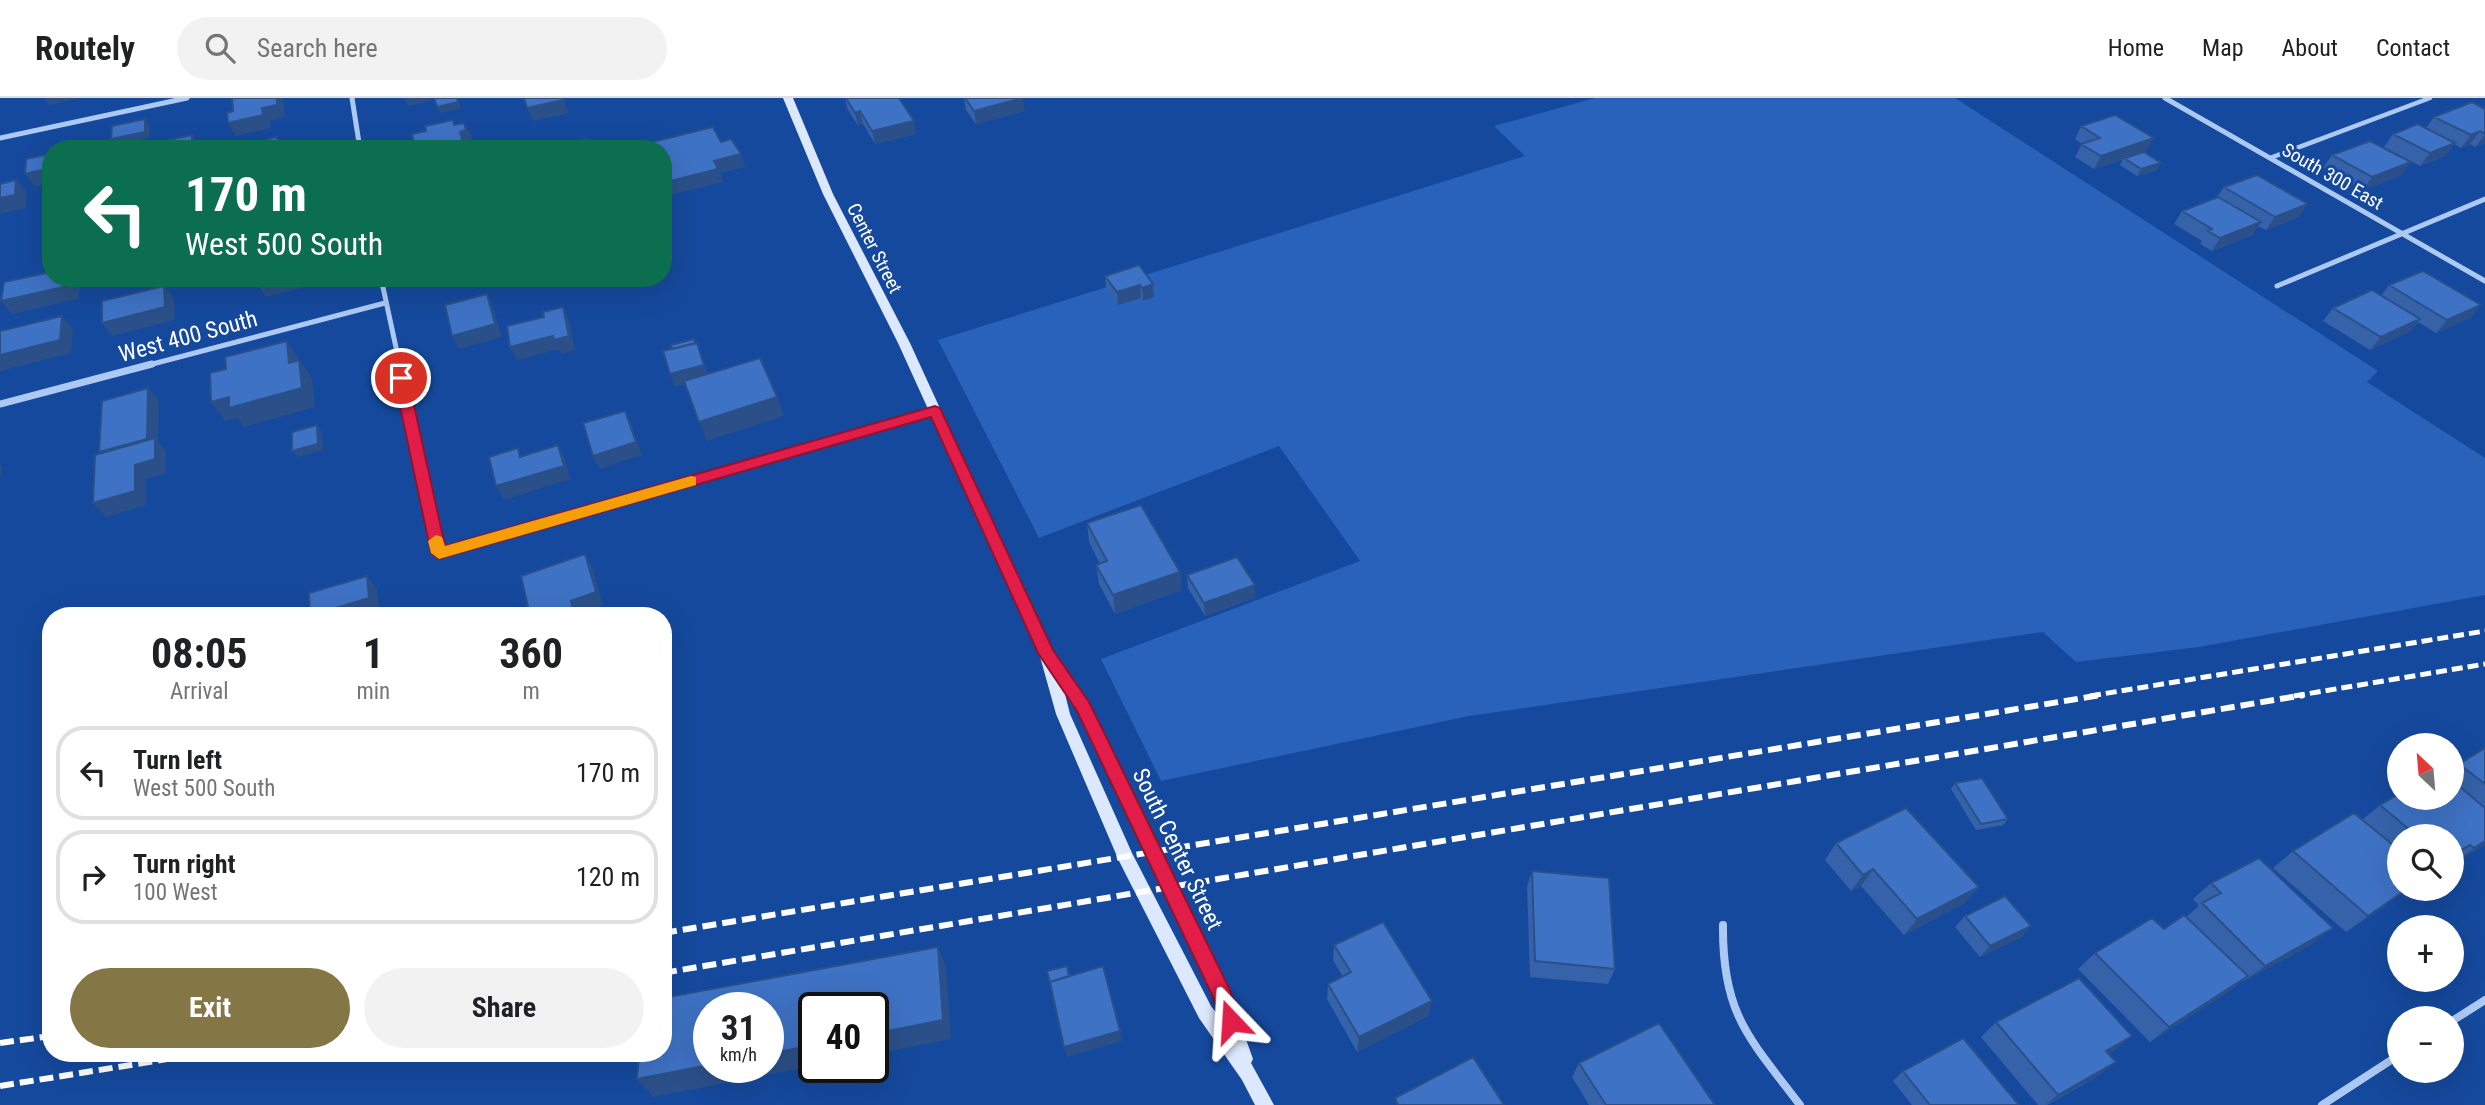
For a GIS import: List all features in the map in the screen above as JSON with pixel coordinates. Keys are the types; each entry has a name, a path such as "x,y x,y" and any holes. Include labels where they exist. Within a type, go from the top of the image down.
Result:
{"street":[{"path":"0,138 187,98"},
{"path":"352,98 359,140"},
{"name":"Center Street","path":"788,98 828,194 935,411"},
{"name":"South 300 East","path":"2165,98 2485,281"},
{"path":"2277,286 2485,199"},
{"path":"382,287 439,553 935,411"},
{"name":"West 400 South","path":"0,404 385,303"},
{"name":"South Center Street","path":"935,411 1046,653 1063,714 1125,856 1205,1012 1248,1074 1265,1105"},
{"name":"South Center Street","path":"1046,653 1083,706 1222,995 1248,1074"},
{"path":"1723,925 1723,969 1730,998 1743,1027 1800,1105"},
{"path":"2464,1013 2485,1000"},
{"path":"2322,1105 2387,1063"}],"lane":[{"path":"2270,159 2430,98"}],"shaded area":[{"path":"1595,98 1955,98 2378,371 2367,382 2485,458 2485,595 2199,647 2076,662 2043,632 1469,716 1161,781 1101,659 1360,561 1279,446 1039,538 938,340 1525,156 1494,126"}],"building":[{"path":"232,98 277,98 277,105 262,108 263,115 228,123 227,113 233,111"},
{"path":"434,98 457,98 458,102 437,107"},
{"path":"524,98 563,98 563,100 527,108"},
{"path":"846,98 899,98 914,121 872,131 860,111 855,113"},
{"path":"965,98 1023,98 974,111"},
{"path":"2472,102 2485,109 2485,134 2480,131 2471,135 2434,117"},
{"path":"2115,115 2154,138 2101,156 2081,144 2100,138 2081,126"},
{"path":"145,119 145,132 111,139 112,126"},
{"path":"453,120 454,125 464,123 466,130 460,132 462,140 414,140 412,134 426,131 425,126"},
{"path":"2418,124 2455,143 2430,153 2393,134"},
{"path":"713,127 721,142 731,139 741,154 714,161 718,169 672,181 672,140 660,140"},
{"path":"192,135 192,140 169,140"},
{"path":"2370,141 2411,162 2372,177 2332,155"},
{"path":"2144,152 2161,163 2141,169 2124,158"},
{"path":"42,156 42,170 25,174 26,159"},
{"path":"2257,175 2308,204 2275,217 2224,187"},
{"path":"16,180 15,195 0,198 0,184"},
{"path":"2218,197 2261,222 2220,238 2208,231 2212,229 2182,211"},
{"path":"1139,265 1153,284 1117,292 1105,276"},
{"path":"2423,271 2481,305 2447,320 2389,285"},
{"path":"42,274 42,287 64,287 1,301 4,282"},
{"path":"164,287 165,307 102,323 102,301"},
{"path":"2372,290 2420,319 2381,337 2333,308"},
{"path":"487,294 495,324 452,336 445,305"},
{"path":"563,307 569,336 554,340 553,336 510,347 507,326 544,317 543,312"},
{"path":"62,316 60,340 0,355 0,331"},
{"path":"694,339 695,343 672,349 671,345"},
{"path":"287,341 289,363 299,360 302,388 229,408 229,397 211,402 210,373 226,369 225,357"},
{"path":"697,343 704,365 670,374 663,351"},
{"path":"760,358 777,397 699,422 684,381"},
{"path":"148,388 147,439 99,452 102,401"},
{"path":"625,411 636,442 593,456 583,423"},
{"path":"317,425 318,444 292,451 292,432"},
{"path":"155,438 155,459 135,465 135,491 93,503 95,455"},
{"path":"558,445 564,466 496,486 489,457 518,448 520,457"},
{"path":"1141,505 1180,572 1113,595 1096,565 1107,561 1087,523"},
{"path":"585,554 596,592 571,601 572,607 528,607 521,576"},
{"path":"1237,557 1255,585 1204,603 1187,575"},
{"path":"367,576 369,598 340,607 310,607 309,593"},
{"path":"2485,748 2485,784 2464,768 2464,761"},
{"path":"1982,778 2008,819 1981,824 1955,783"},
{"path":"2464,790 2485,808 2485,841 2474,848 2470,845 2464,848 2464,824 2403,824 2380,805 2387,801 2387,810 2464,810"},
{"path":"1906,808 1979,887 1917,919 1873,869 1863,875 1836,843"},
{"path":"2354,813 2387,840 2387,901 2390,901 2368,916 2293,851"},
{"path":"2259,858 2333,928 2265,966 2202,903 2221,893 2211,883"},
{"path":"1532,871 1609,878 1615,969 1535,961"},
{"path":"2005,896 2031,926 1990,946 1965,916"},
{"path":"2184,915 2248,976 2169,1027 2095,953 2152,918 2164,929"},
{"path":"1383,922 1432,1001 1359,1037 1328,984 1351,972 1334,945"},
{"path":"938,947 943,1020 889,1031 889,992 798,992 798,1048 784,1051 784,992 695,992"},
{"path":"1067,966 1069,976 1050,983 1047,971"},
{"path":"1103,966 1120,1031 1064,1047 1050,982"},
{"path":"2079,978 2132,1036 2106,1051 2116,1062 2058,1095 1996,1022"},
{"path":"693,992 693,1068 637,1079 638,1062 672,1062 672,996"},
{"path":"1659,1023 1715,1105 1606,1105 1579,1063"},
{"path":"1963,1038 2019,1105 1930,1105 1903,1071"},
{"path":"1473,1057 1504,1105 1398,1105 1395,1098"}],"railway":[{"path":"2090,696 2485,631"},
{"path":"2294,696 2485,664"},
{"path":"672,932 2101,695"},
{"path":"672,971 2304,695"},
{"path":"0,1043 42,1037"},
{"path":"0,1086 149,1062"}],"slow traffic":[{"path":"436,541 439,553 691,481"}],"route":[{"path":"401,378 439,553 935,411 1046,653 1083,706 1222,995 1231,1021"}]}
